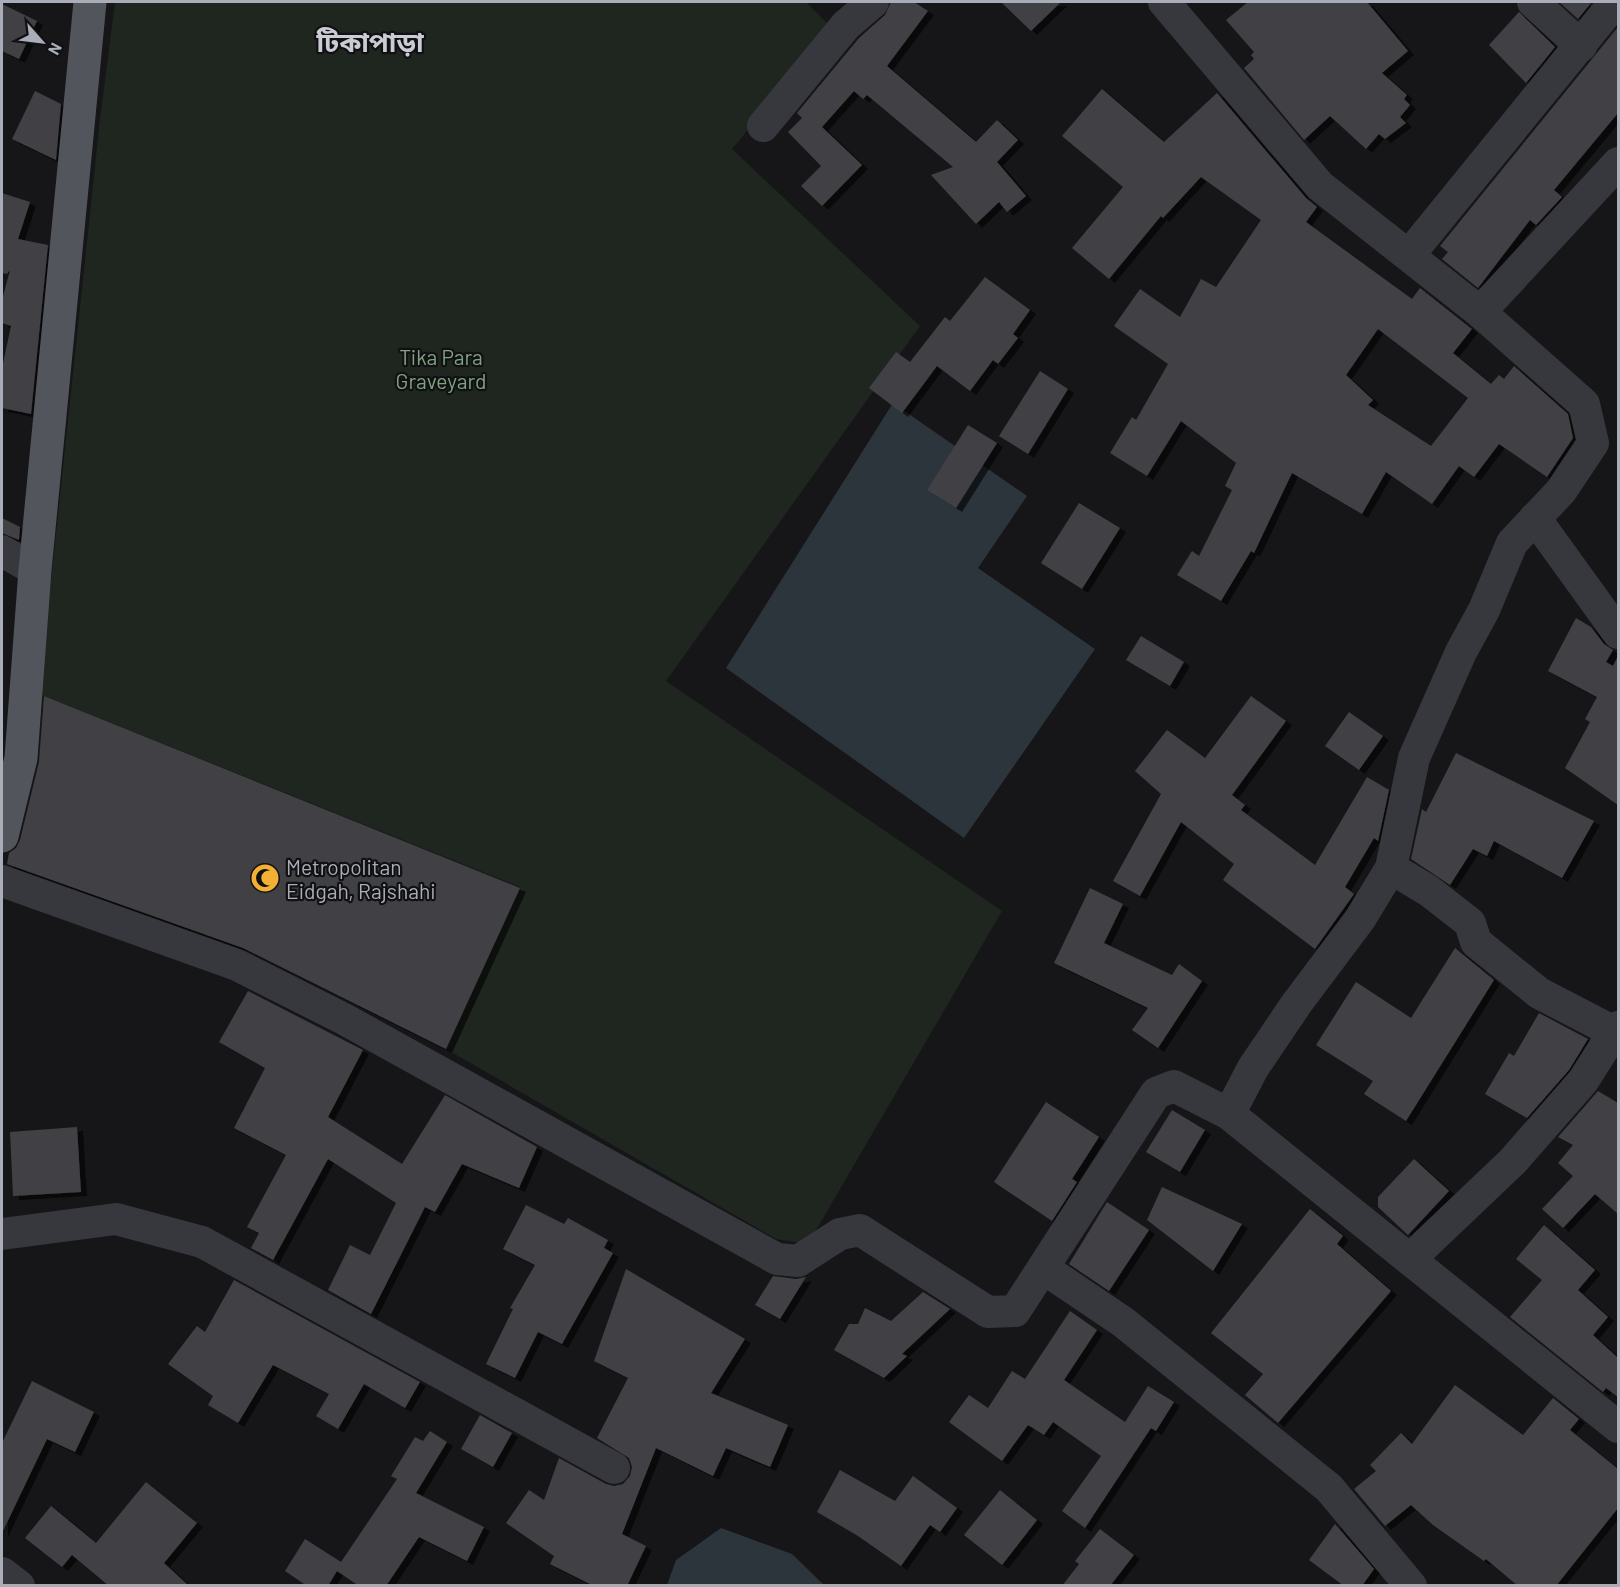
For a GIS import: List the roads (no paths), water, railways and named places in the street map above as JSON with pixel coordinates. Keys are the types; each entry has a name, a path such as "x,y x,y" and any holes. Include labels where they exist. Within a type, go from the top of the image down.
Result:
{"main road":[{"path":"2,836 35,570 90,2"}],"street":[{"path":"763,126 846,25 873,2"},
{"path":"1164,2 1320,186 1480,312 1584,404 1593,443 1561,491 1512,543 1484,610 1461,652 1414,758 1391,868 1360,919 1297,1003 1253,1068 1229,1114"},
{"path":"1533,2 1581,46"},
{"path":"1409,255 1477,168 1581,46 1615,2"},
{"path":"1480,312 1618,163"},
{"path":"1535,519 1618,633"},
{"path":"2,551 35,570"},
{"path":"1391,868 1429,891 1470,923 1476,942 1539,993 1616,1030 1583,1081 1513,1161 1410,1259"},
{"path":"2,881 237,965 344,1019 777,1259 798,1261 840,1234 860,1230 988,1312 1015,1311 1156,1093 1174,1086 1229,1114 1618,1427"},
{"path":"2,1234 116,1219 202,1242 614,1468"},
{"path":"1043,1268 1123,1322 1329,1488 1411,1586"},
{"path":"2,1573 19,1586"}],"place":[{"name":"Metropolitan Eidgah, Rajshahi","path":"265,878"}],"district":[{"name":"টিকাপাড়া","path":"370,41"}],"park label":[{"name":"Tika Para Graveyard","path":"441,368"}]}
